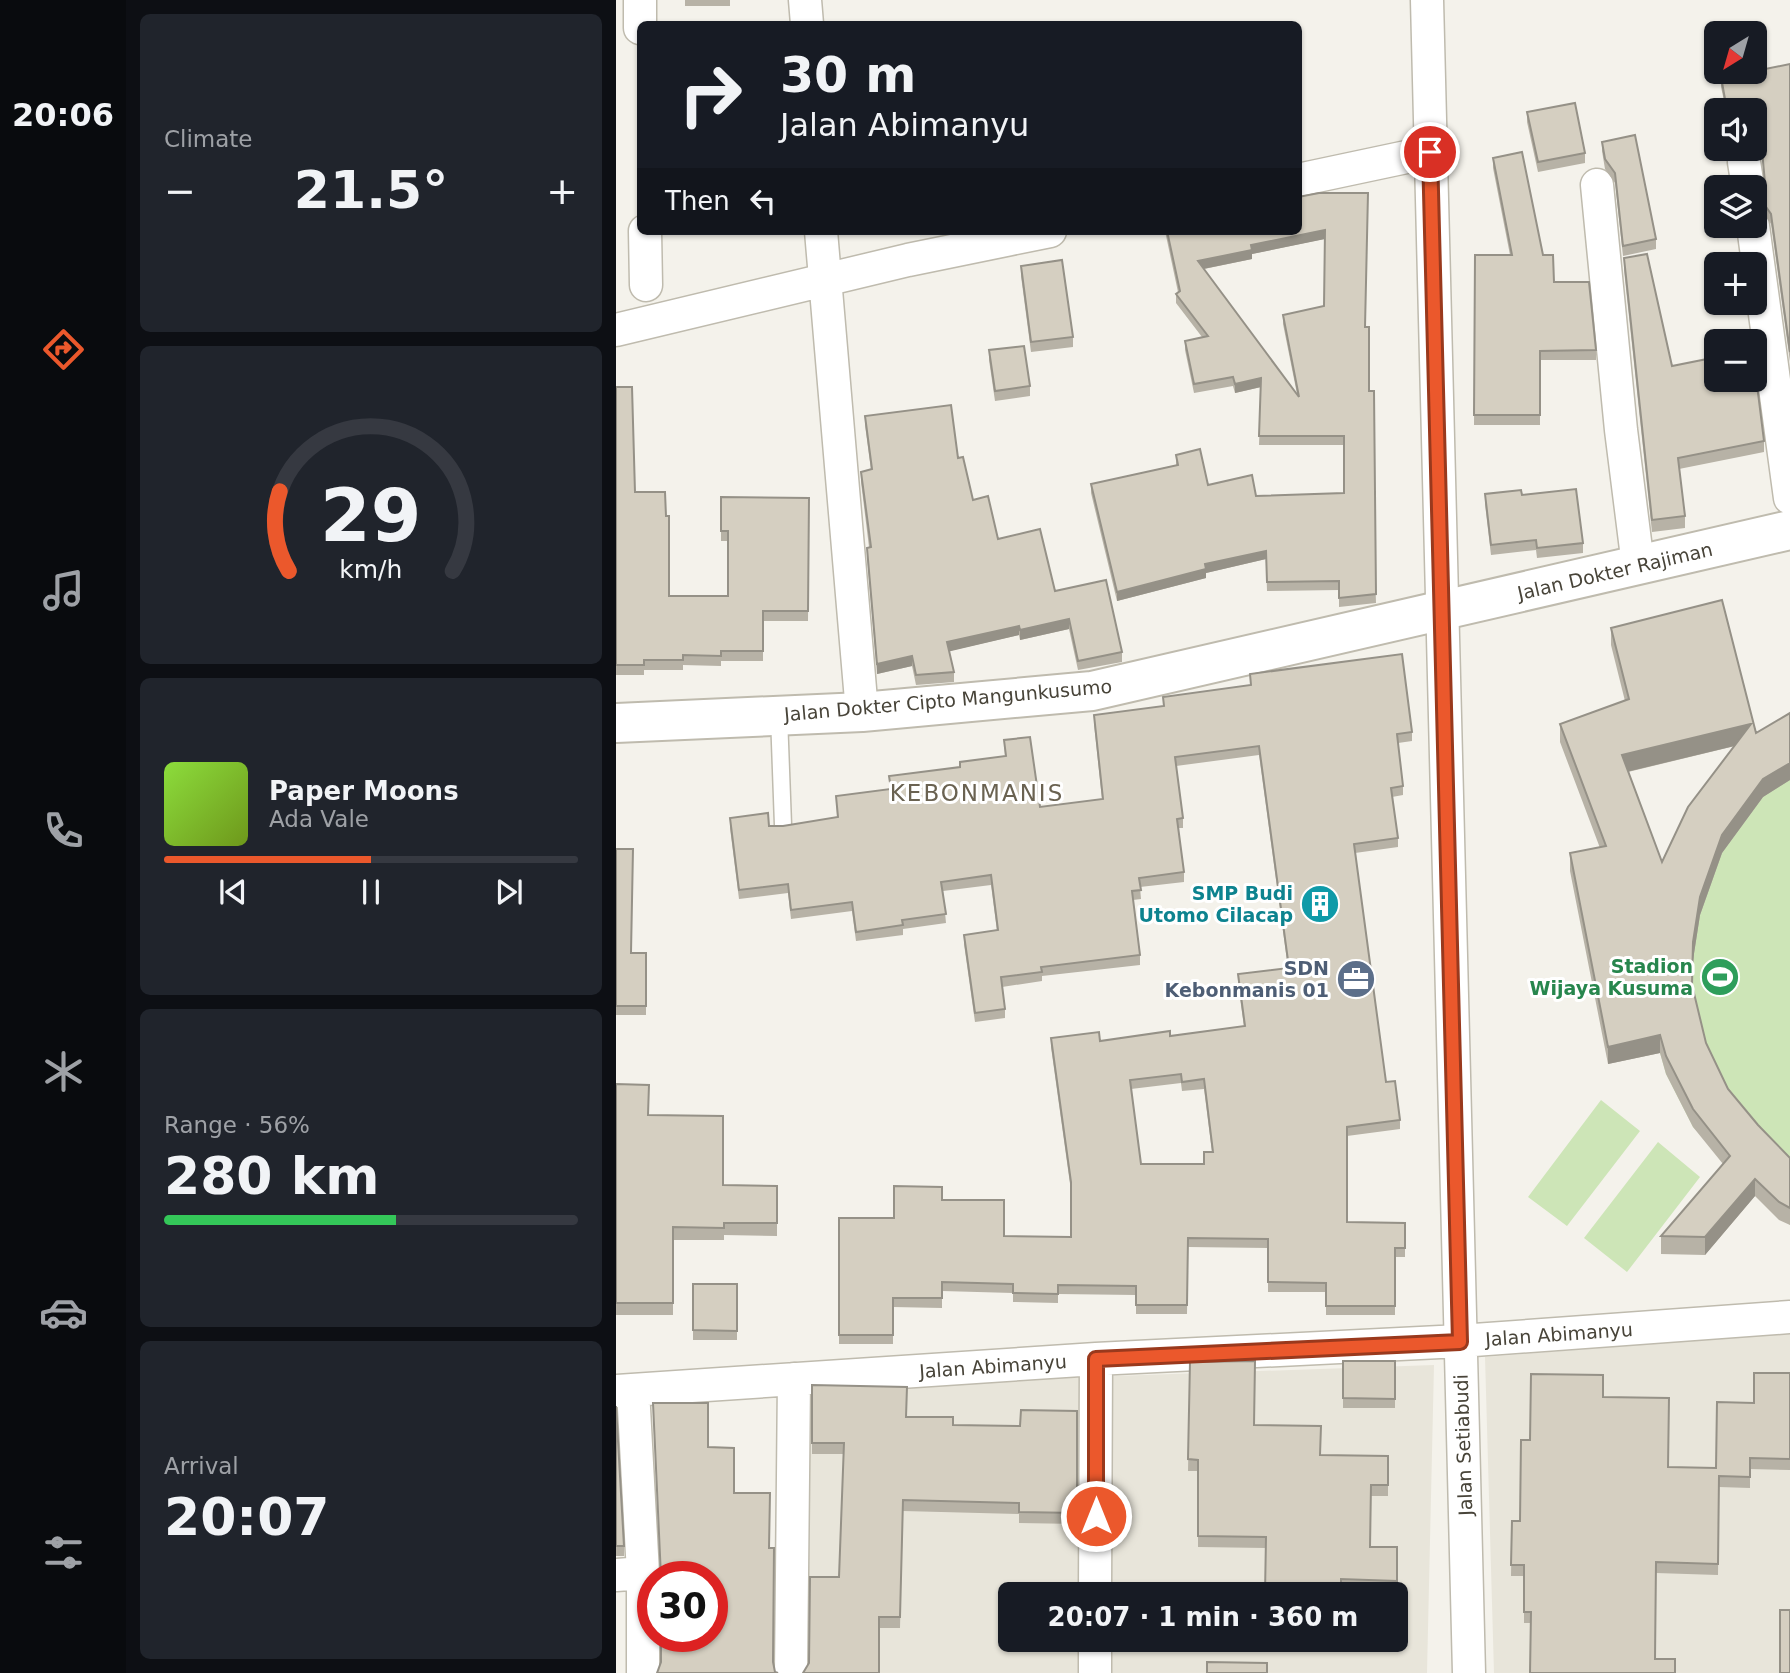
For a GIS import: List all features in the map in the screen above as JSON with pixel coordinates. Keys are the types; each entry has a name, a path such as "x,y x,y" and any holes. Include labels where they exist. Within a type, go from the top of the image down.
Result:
{"street":[{"path":"640,0 640,21"},
{"path":"805,0 807,21"},
{"name":"Jalan Setiabudi","path":"1427,0 1440,613 1469,1673"},
{"path":"1302,179 1430,152"},
{"path":"1597,185 1621,430 1638,565"},
{"path":"645,235 646,285"},
{"path":"821,235 862,712"},
{"path":"616,330 1032,235"},
{"path":"1755,238 1790,498"},
{"name":"Jalan Dokter Rajiman","path":"1440,613 1790,530"},
{"name":"Jalan Dokter Cipto Mangunkusumo","path":"616,723 862,712 1092,691 1440,613"},
{"name":"Jalan Abimanyu","path":"625,1390 1096,1359 1460,1342 1790,1318"},
{"path":"1095,1582 1096,1359"},
{"path":"791,1673 794,1379"},
{"path":"625,1390 629,1574 643,1673"},
{"path":"1095,1652 1095,1673"}],"lane":[{"path":"779,715 783,825"}],"shaded area":[{"path":"1790,1333 1790,1673 1494,1673 1485,1357"},
{"path":"1434,1365 1427,1673 792,1673 797,1387"}],"green space":[{"name":"Stadion Wijaya Kusuma","path":"1790,731 1790,1225 1693,1127 1666,1074 1648,1010 1653,944"},
{"path":"1601,1100 1640,1131 1567,1226 1528,1197"},
{"path":"1658,1142 1700,1177 1627,1272 1584,1238"}],"building":[{"path":"1790,64 1790,352 1771,214 1767,208 1767,175 1764,175 1763,161 1767,161 1767,98 1725,98 1722,84 1768,84 1768,68"},
{"path":"1575,103 1585,153 1538,162 1527,112"},
{"path":"1635,135 1656,239 1623,246 1615,173 1605,159 1602,142"},
{"path":"1522,152 1543,255 1553,255 1554,282 1589,282 1596,350 1540,351 1540,415 1474,415 1475,255 1512,255 1493,158"},
{"path":"1319,193 1368,193 1365,327 1369,327 1369,391 1374,391 1376,594 1339,598 1339,581 1267,582 1266,551 1205,564 1206,569 1117,592 1091,484 1178,465 1176,455 1200,449 1208,485 1252,475 1256,496 1344,493 1344,436 1259,436 1261,378 1235,384 1233,377 1194,384 1185,341 1208,336 1176,294 1180,291 1168,235 1300,235 1251,245 1252,250 1198,261 1299,397 1283,315 1324,306 1325,230 1302,235 1302,196"},
{"path":"1647,254 1672,366 1704,360 1704,392 1758,392 1764,441 1678,458 1685,516 1652,520 1624,258"},
{"path":"1062,260 1073,337 1031,342 1021,266"},
{"path":"1024,346 1030,386 995,391 989,350"},
{"path":"616,387 632,387 635,492 665,492 666,516 669,516 669,596 728,596 728,531 721,531 721,497 809,498 808,611 763,611 763,651 721,651 721,656 683,655 683,660 644,660 644,665 616,665"},
{"path":"951,405 958,458 963,457 973,500 988,496 998,539 1040,529 1055,591 1106,580 1122,652 1078,661 1069,619 1020,630 1019,626 947,642 954,672 916,675 912,656 877,664 867,548 871,547 861,472 872,469 865,416"},
{"path":"1576,489 1583,543 1537,548 1536,540 1491,545 1485,494 1521,490 1522,495"},
{"path":"1722,600 1756,733 1790,713 1790,763 1763,779 1722,835 1700,897 1693,942 1692,985 1706,1043 1728,1089 1790,1158 1790,1208 1779,1202 1755,1179 1705,1237 1661,1236 1730,1156 1693,1109 1666,1056 1660,1035 1608,1047 1570,853 1606,846 1560,724 1629,699 1611,628","holes":["1751,724 1688,807 1662,862 1622,755"]},
{"path":"1402,654 1412,732 1397,734 1403,786 1391,788 1398,838 1354,844 1386,1082 1395,1081 1400,1120 1347,1127 1347,1222 1405,1223 1405,1248 1395,1248 1395,1306 1326,1306 1326,1283 1268,1282 1268,1239 1188,1238 1187,1305 1136,1305 1136,1286 1058,1285 1058,1294 1013,1293 1013,1284 942,1282 942,1298 893,1298 893,1335 839,1335 839,1218 894,1218 894,1186 942,1187 942,1200 1004,1200 1004,1236 1071,1237 1071,1182 1051,1038 1099,1032 1100,1041 1170,1031 1170,1036 1245,1026 1238,974 1289,968 1259,746 1175,757 1183,818 1177,819 1184,872 1139,878 1141,890 1132,891 1140,955 1041,967 1042,972 1001,977 1005,1009 975,1013 964,935 998,930 991,875 941,882 946,914 902,920 903,925 856,932 852,902 791,910 788,884 739,890 730,818 768,813 769,826 783,826 838,817 836,796 891,789 889,776 960,767 960,762 1006,756 1004,740 1030,737 1040,807 1103,799 1094,715 1164,706 1163,697 1251,685 1250,674","holes":["1181,1074 1182,1082 1204,1079 1213,1152 1204,1152 1204,1164 1141,1164 1130,1080"]},
{"path":"616,849 633,849 631,953 646,953 646,1006 616,1006"},
{"path":"616,1084 649,1085 648,1115 723,1116 723,1185 777,1186 777,1223 724,1223 724,1228 673,1227 673,1303 616,1303"},
{"path":"693,1284 737,1284 737,1331 693,1330"},
{"path":"1255,1361 1254,1425 1321,1426 1320,1455 1388,1456 1388,1485 1371,1485 1370,1547 1397,1547 1397,1581 1341,1579 1341,1582 1265,1582 1266,1537 1198,1536 1198,1460 1188,1459 1190,1362"},
{"path":"1343,1361 1395,1361 1395,1399 1343,1398"},
{"path":"1754,1373 1790,1373 1790,1459 1750,1458 1750,1477 1719,1476 1718,1564 1656,1562 1655,1659 1675,1659 1675,1673 1530,1673 1531,1612 1524,1612 1524,1565 1511,1565 1512,1521 1520,1521 1521,1440 1530,1440 1531,1374 1603,1375 1603,1397 1669,1398 1668,1467 1716,1468 1717,1402 1754,1403"},
{"path":"812,1385 907,1387 906,1417 953,1417 953,1425 1020,1426 1021,1410 1077,1411 1077,1513 1019,1512 1019,1503 903,1500 900,1617 879,1617 879,1673 803,1673 809,1663 810,1577 839,1577 844,1443 812,1443"},
{"path":"653,1403 708,1403 708,1447 734,1448 734,1493 770,1493 769,1548 774,1548 773,1662 775,1672 778,1673 657,1673 661,1652 728,1652 728,1561 660,1561"},
{"path":"616,1406 624,1546 616,1546"},
{"path":"1780,1610 1790,1610 1790,1673 1780,1673"},
{"path":"1207,1662 1267,1663 1267,1673 1207,1673"}],"place":[{"name":"SMP Budi Utomo Cilacap","path":"1320,904"},
{"name":"Stadion Wijaya Kusuma","path":"1720,977"},
{"name":"SDN Kebonmanis 01","path":"1356,979"}],"district":[{"name":"KEBONMANIS","path":"977,793"}],"route":[{"path":"1096,1516 1096,1359 1460,1342 1430,152"}]}
